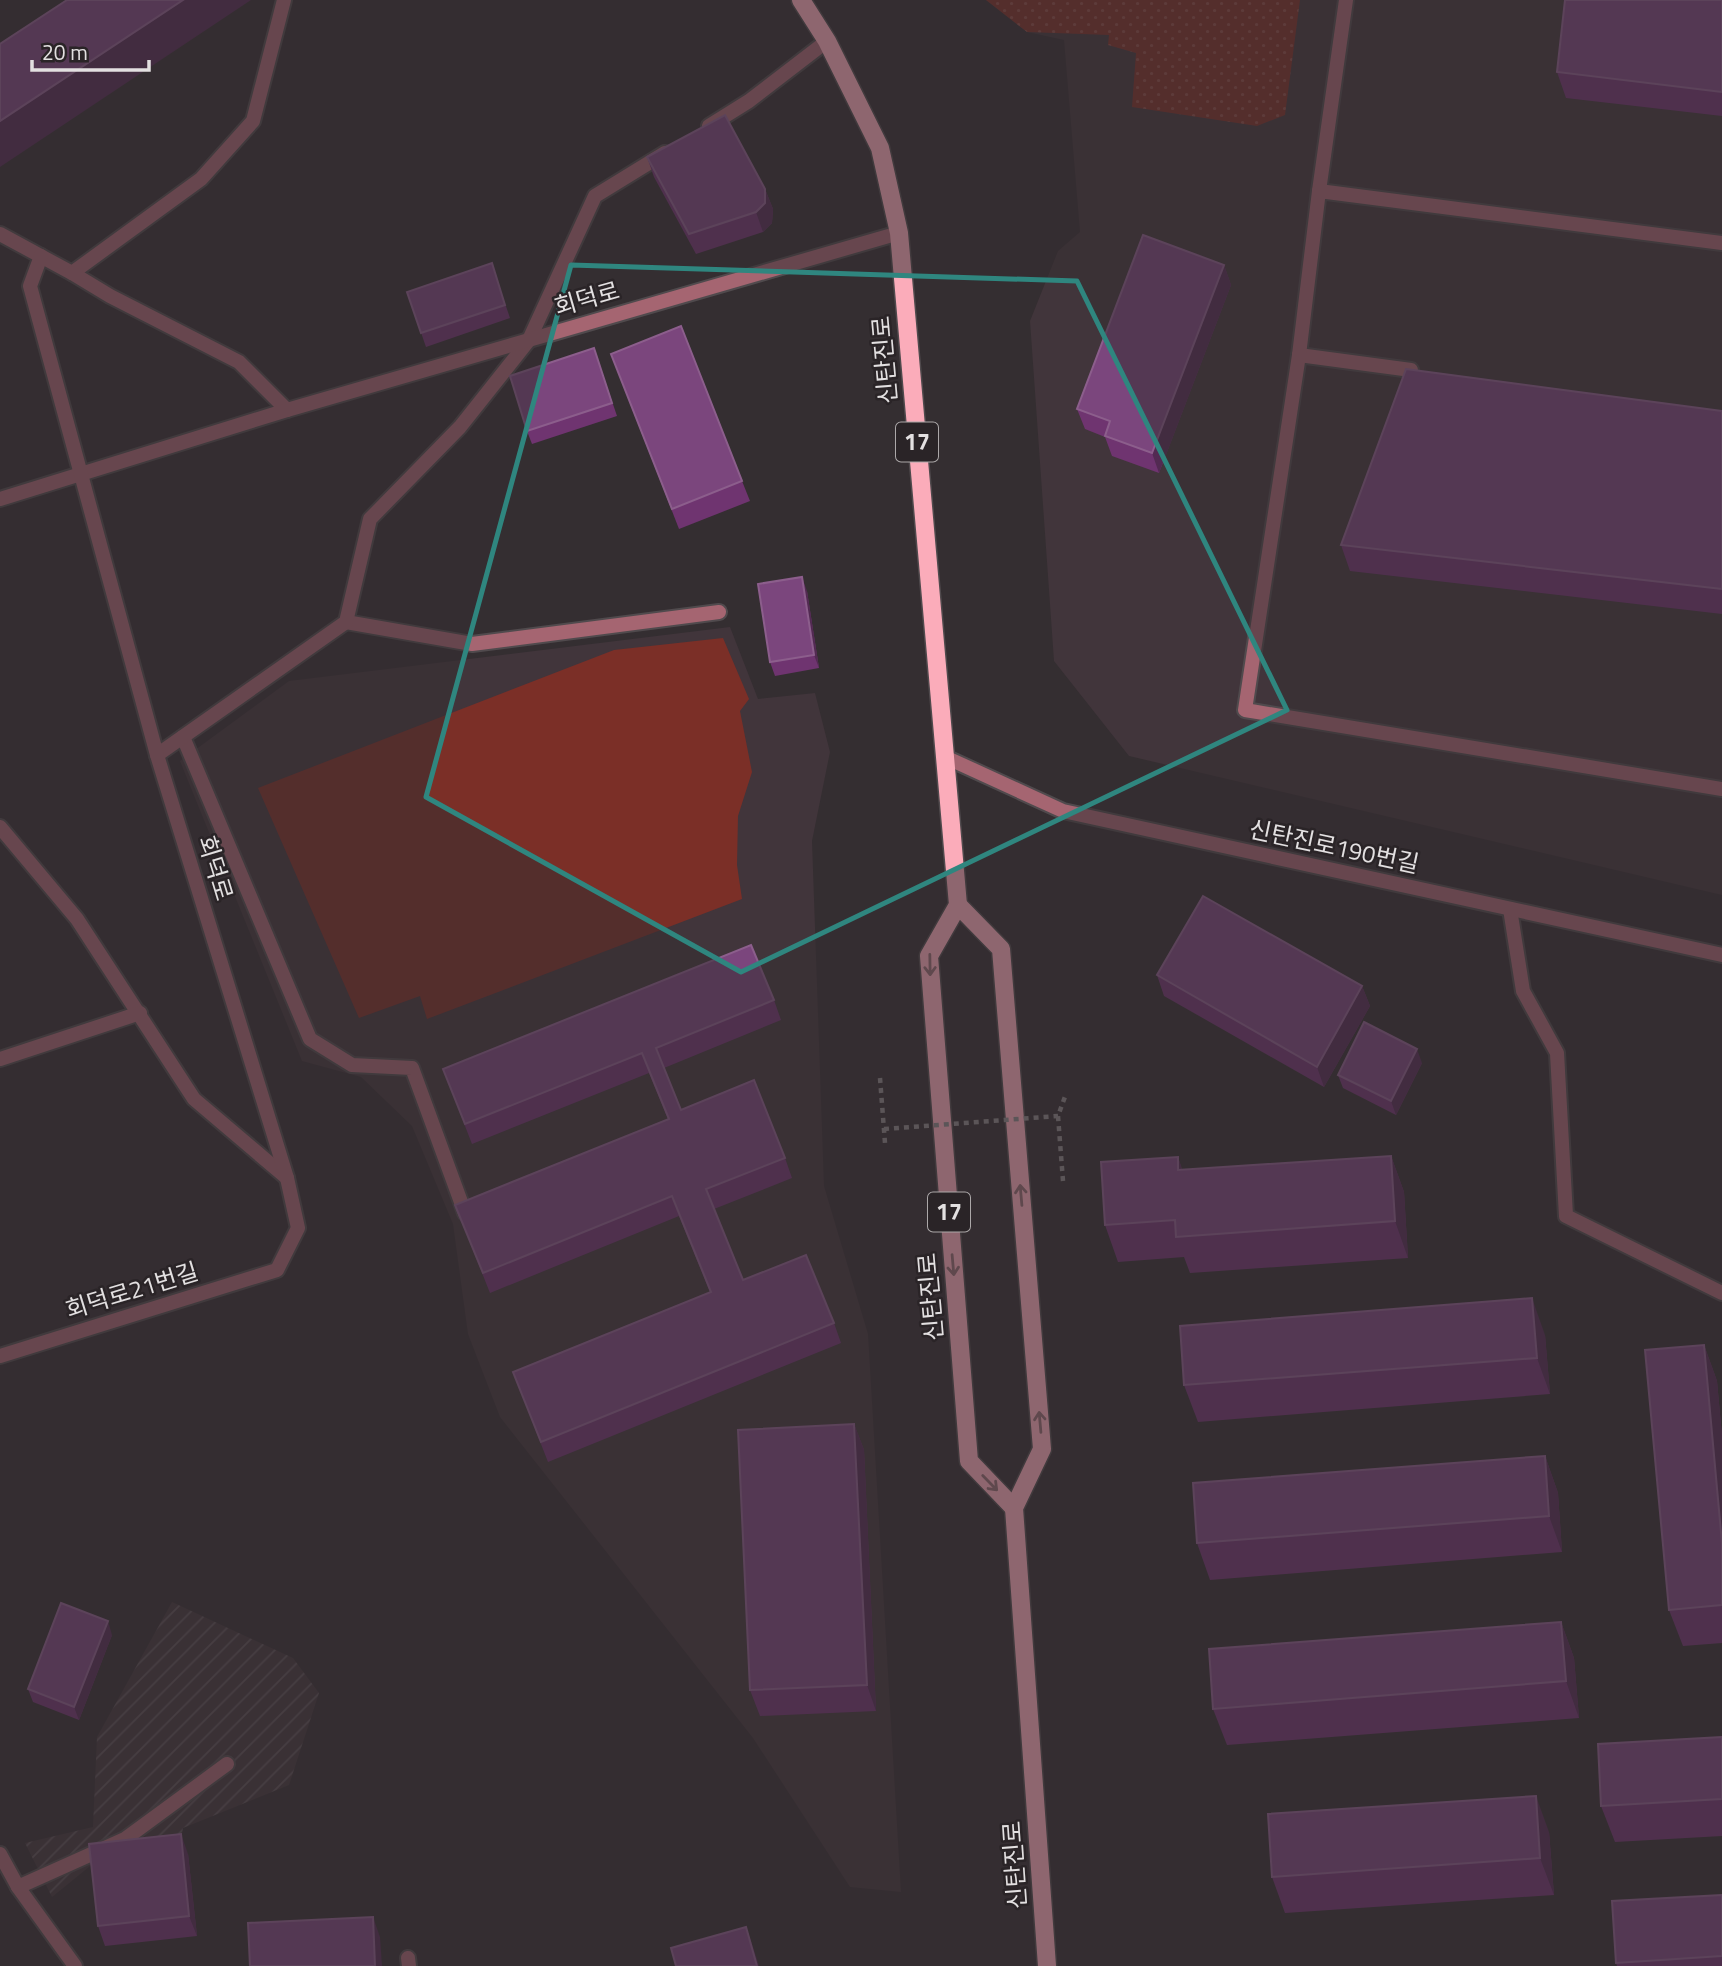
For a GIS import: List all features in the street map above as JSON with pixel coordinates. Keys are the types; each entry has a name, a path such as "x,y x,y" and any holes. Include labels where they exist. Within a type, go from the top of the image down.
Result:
{"main road":[{"name":"신탄진로","path":"801,0 827,41 880,148 899,233 958,905 929,956 969,1461 1014,1508"},
{"name":"신탄진로","path":"958,905 1001,948 1042,1448 1014,1508 1047,1966"}],"street":[{"path":"72,272 201,179 253,121 284,0"},
{"path":"1346,0 1298,355 1245,710 1722,789"},
{"path":"702,130 749,101 827,41"},
{"path":"156,755 346,622 370,519 460,427 529,340 595,196 678,145"},
{"path":"1319,191 1722,243"},
{"name":"회덕로","path":"0,499 287,410 899,233"},
{"path":"0,234 72,272 110,296 239,362 287,410"},
{"name":"회덕로","path":"41,256 30,286 156,755 287,1178 298,1228 277,1270"},
{"path":"1298,355 1411,370"},
{"path":"346,622 472,643 719,612"},
{"path":"183,737 310,1039 352,1065 412,1068 465,1213"},
{"name":"신탄진로190번길","path":"945,757 1063,811 1722,955"},
{"path":"0,827 77,919 194,1099 287,1178"},
{"path":"1510,909 1523,991 1557,1053 1566,1216 1722,1293"},
{"path":"0,1059 140,1013"},
{"name":"회덕로21번길","path":"0,1356 277,1270"},
{"path":"18,1887 125,1839 228,1764"},
{"path":"0,1854 18,1887 75,1966"}],"path":[{"path":"880,1078 886,1143"},
{"path":"1063,1181 1058,1116 1066,1094"},
{"path":"884,1129 1058,1116"}],"highlighted area":[{"path":"571,265 1077,281 1287,710 741,972 426,797"}],"shaded area":[{"path":"986,0 1722,0 1722,895 1129,756 1054,661 1030,321 1058,251 1080,232 1064,40 1027,32"},
{"path":"986,0 1300,0 1285,115 1257,126 1132,107 1136,53 1108,45 1109,35 1027,32"},
{"path":"730,627 758,699 815,693 830,752 812,841 824,1186 868,1334 901,1892 850,1887 753,1738 500,1417 468,1334 453,1224 412,1126 361,1077 302,1061 180,761 289,681"},
{"path":"723,638 749,699 740,711 752,772 738,816 737,865 742,899 427,1019 420,996 359,1018 258,788 614,650"},
{"path":"172,1602 293,1658 319,1693 289,1785 183,1828 180,1846 95,1862 52,1897 25,1843 93,1827 97,1737"}],"building":[{"path":"67,0 183,0 0,121 0,44"},
{"path":"1565,0 1722,0 1722,92 1557,72"},
{"path":"725,115 765,189 765,203 756,212 689,234 647,157"},
{"path":"1143,235 1224,265 1152,453 1105,436 1110,421 1077,409"},
{"path":"492,263 505,305 421,333 407,292"},
{"path":"681,326 742,481 672,509 611,354"},
{"path":"594,348 612,403 527,431 510,376"},
{"path":"1406,369 1722,411 1722,589 1341,545"},
{"path":"802,577 814,655 770,662 758,584"},
{"path":"1203,896 1362,986 1317,1067 1157,975"},
{"path":"751,945 774,1000 656,1048 681,1110 754,1080 785,1158 706,1189 743,1280 806,1255 834,1323 541,1442 513,1372 711,1292 672,1196 483,1273 455,1205 669,1119 642,1053 465,1124 443,1069"},
{"path":"1364,1022 1417,1049 1391,1101 1338,1075"},
{"path":"1391,1156 1395,1221 1176,1237 1175,1220 1105,1225 1101,1162 1178,1157 1178,1170"},
{"path":"1532,1298 1537,1358 1184,1385 1180,1326"},
{"path":"1704,1345 1722,1543 1722,1605 1669,1610 1645,1350"},
{"path":"854,1424 867,1685 750,1690 738,1430"},
{"path":"1545,1456 1549,1516 1197,1543 1193,1483"},
{"path":"61,1603 108,1621 74,1707 28,1689"},
{"path":"1561,1622 1566,1681 1213,1709 1209,1649"},
{"path":"1722,1737 1722,1799 1601,1806 1598,1744"},
{"path":"1536,1796 1540,1858 1272,1877 1268,1814"},
{"path":"181,1834 189,1916 98,1926 89,1844"},
{"path":"1722,1895 1722,1956 1616,1963 1612,1901"},
{"path":"373,1917 375,1966 250,1966 248,1923"},
{"path":"746,1927 757,1966 676,1966 671,1948"}]}
